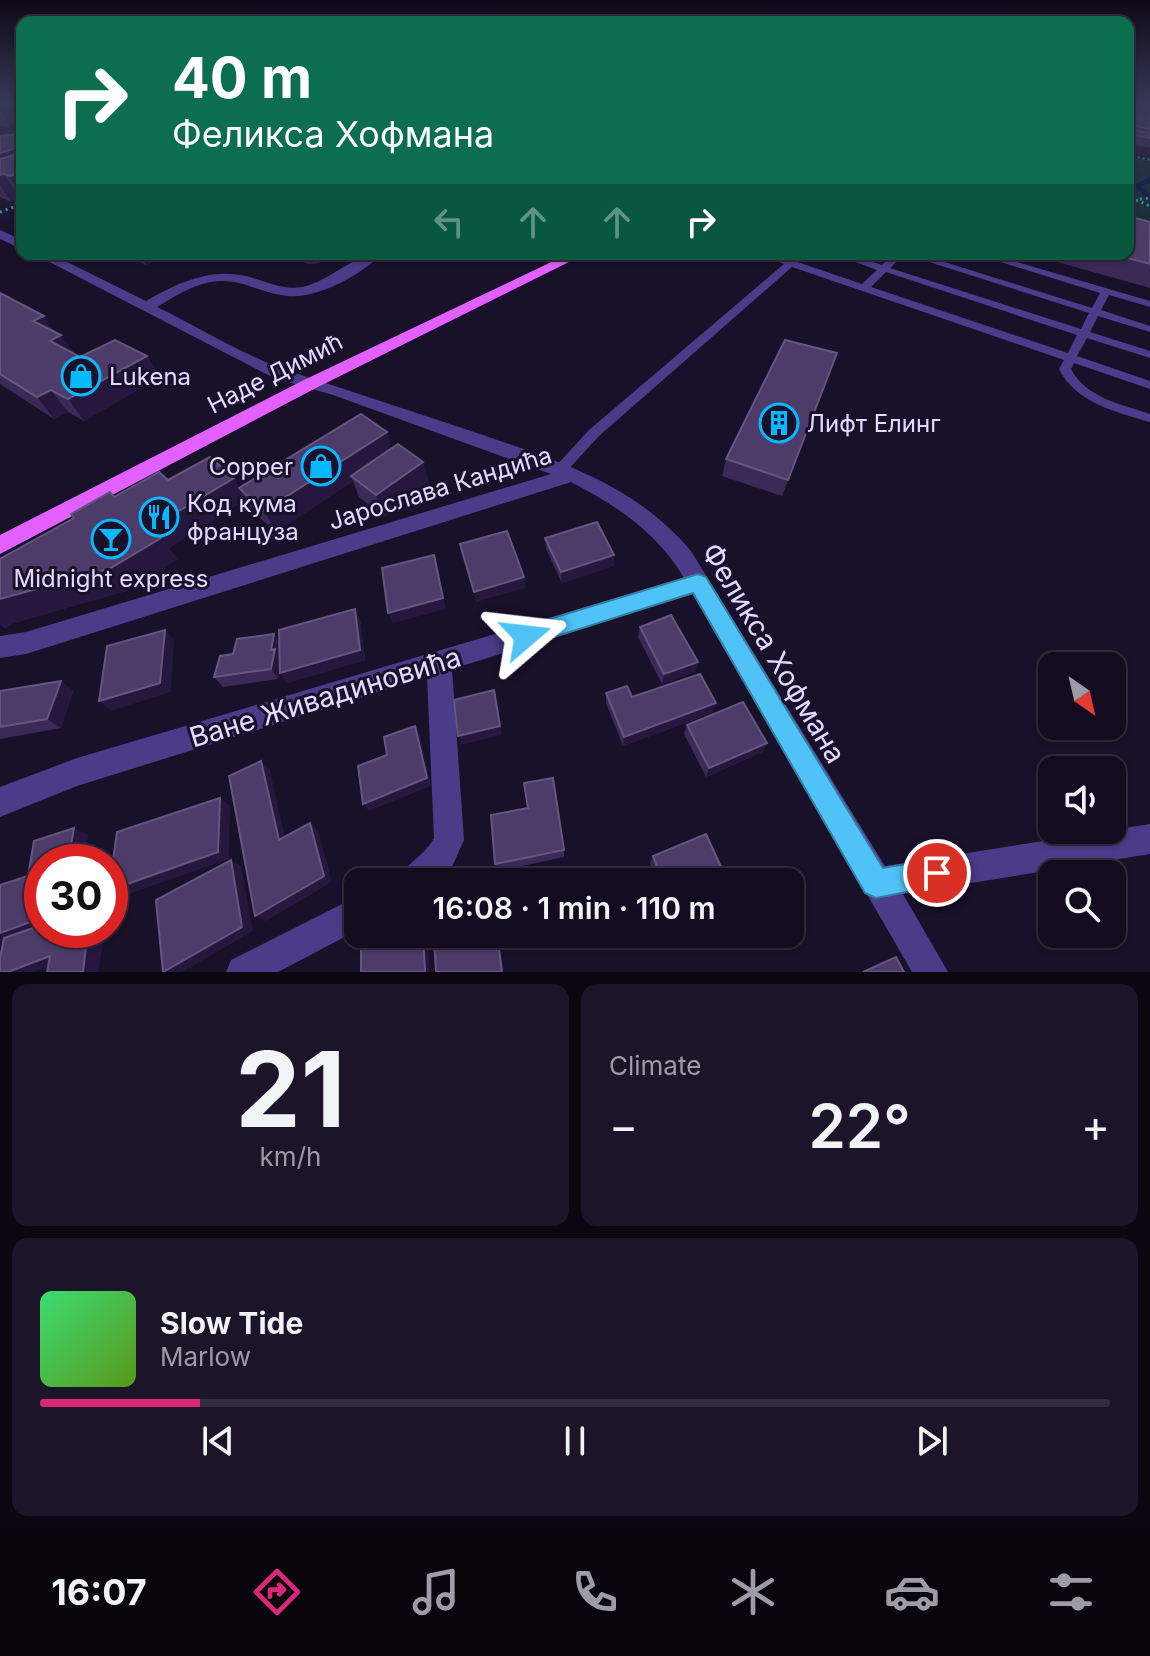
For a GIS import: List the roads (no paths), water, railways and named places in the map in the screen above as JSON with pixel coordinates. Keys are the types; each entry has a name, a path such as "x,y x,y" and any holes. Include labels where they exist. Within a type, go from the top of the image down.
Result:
{"main road":[{"name":"Наде Димић","path":"0,545 310,384 563,260"}],"street":[{"name":"Феликса Хофмана","path":"53,260 280,374 566,472 614,495 665,535 698,583 931,972"},
{"path":"148,306 183,287 216,276 237,278 272,290 295,292 311,289 364,260"},
{"name":"Јарослава Кандића","path":"0,647 56,633 566,472"},
{"name":"Ване Живадиновића","path":"0,802 77,772 698,583"},
{"path":"429,868 440,858 449,840 439,663"},
{"path":"876,883 1150,839"},
{"path":"243,972 344,919"}],"lane":[{"path":"782,260 1150,385"},
{"path":"858,260 1150,355"},
{"path":"865,287 893,260"},
{"path":"928,260 1150,329"},
{"path":"1000,260 1150,304"},
{"path":"566,472 594,433 791,263"},
{"path":"1106,291 1065,369 1068,380 1076,388 1150,418"}],"waterway":[{"path":"1150,180 1137,186 1150,198"}],"place":[{"name":"Lukena","path":"81,376"},
{"name":"Лифт Елинг","path":"779,423"},
{"name":"Copper","path":"321,466"},
{"name":"Код кума француза","path":"159,517"},
{"name":"Midnight express","path":"111,539"}]}
